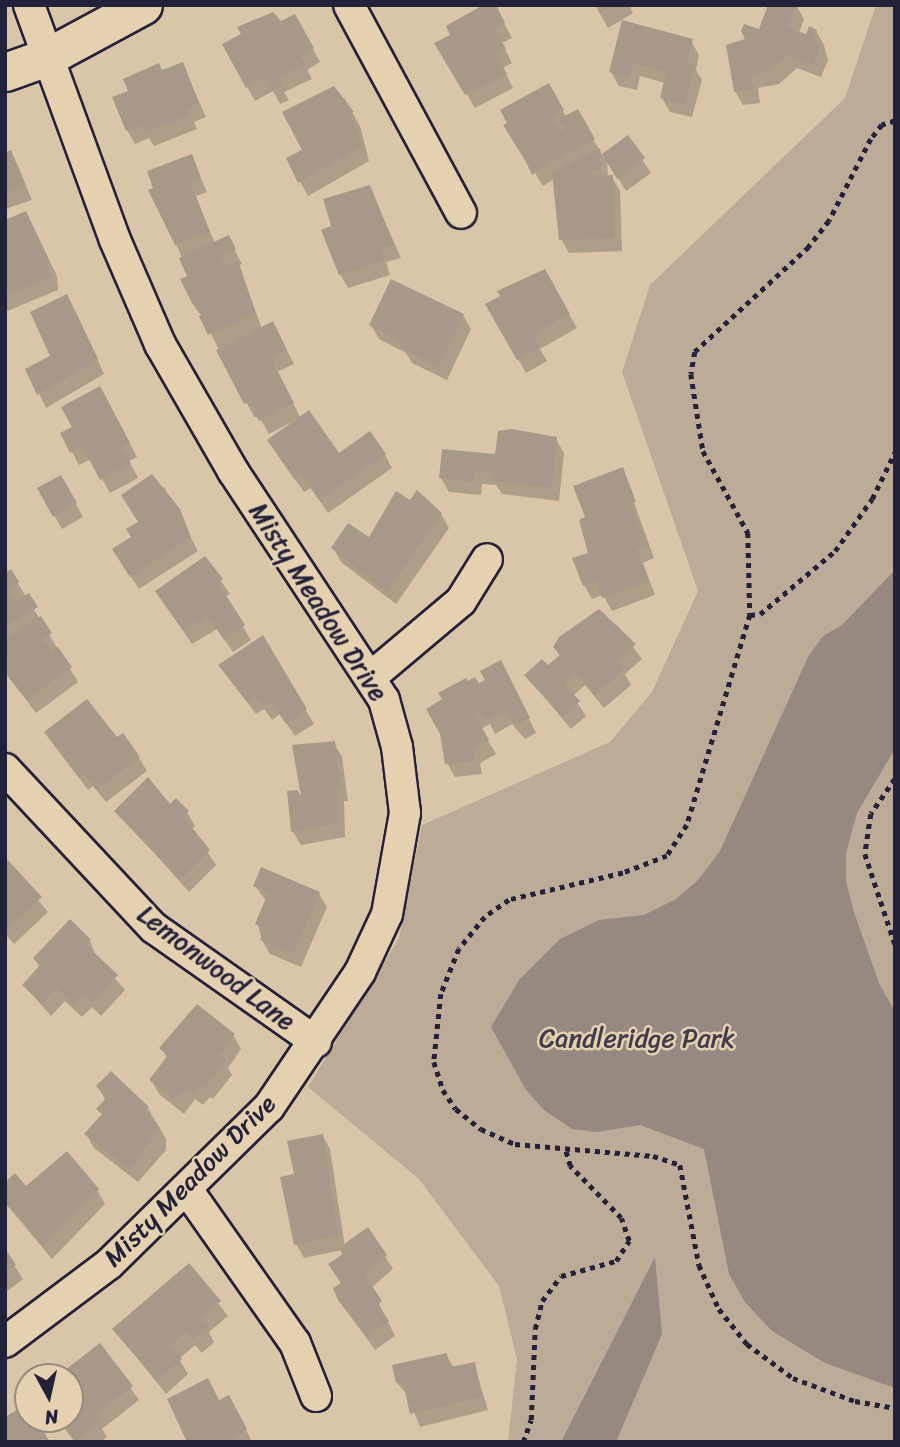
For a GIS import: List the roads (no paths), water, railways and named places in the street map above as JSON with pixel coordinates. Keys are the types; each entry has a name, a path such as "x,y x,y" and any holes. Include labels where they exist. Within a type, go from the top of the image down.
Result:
{"main road":[{"path":"5,72 47,57 143,5"}],"street":[{"name":"Misty Meadow Drive","path":"5,1342 109,1264 188,1191 269,1107 316,1042 360,972 387,914 405,813 397,747 384,700 372,676 233,471 160,344 29,5"},
{"path":"349,5 461,213"},
{"path":"372,676 461,601 487,559"},
{"name":"Lemonwood Lane","path":"5,769 154,928 316,1042"},
{"path":"188,1191 295,1343 316,1396"}],"park label":[{"name":"Candleridge Park","path":"637,1039"}]}
